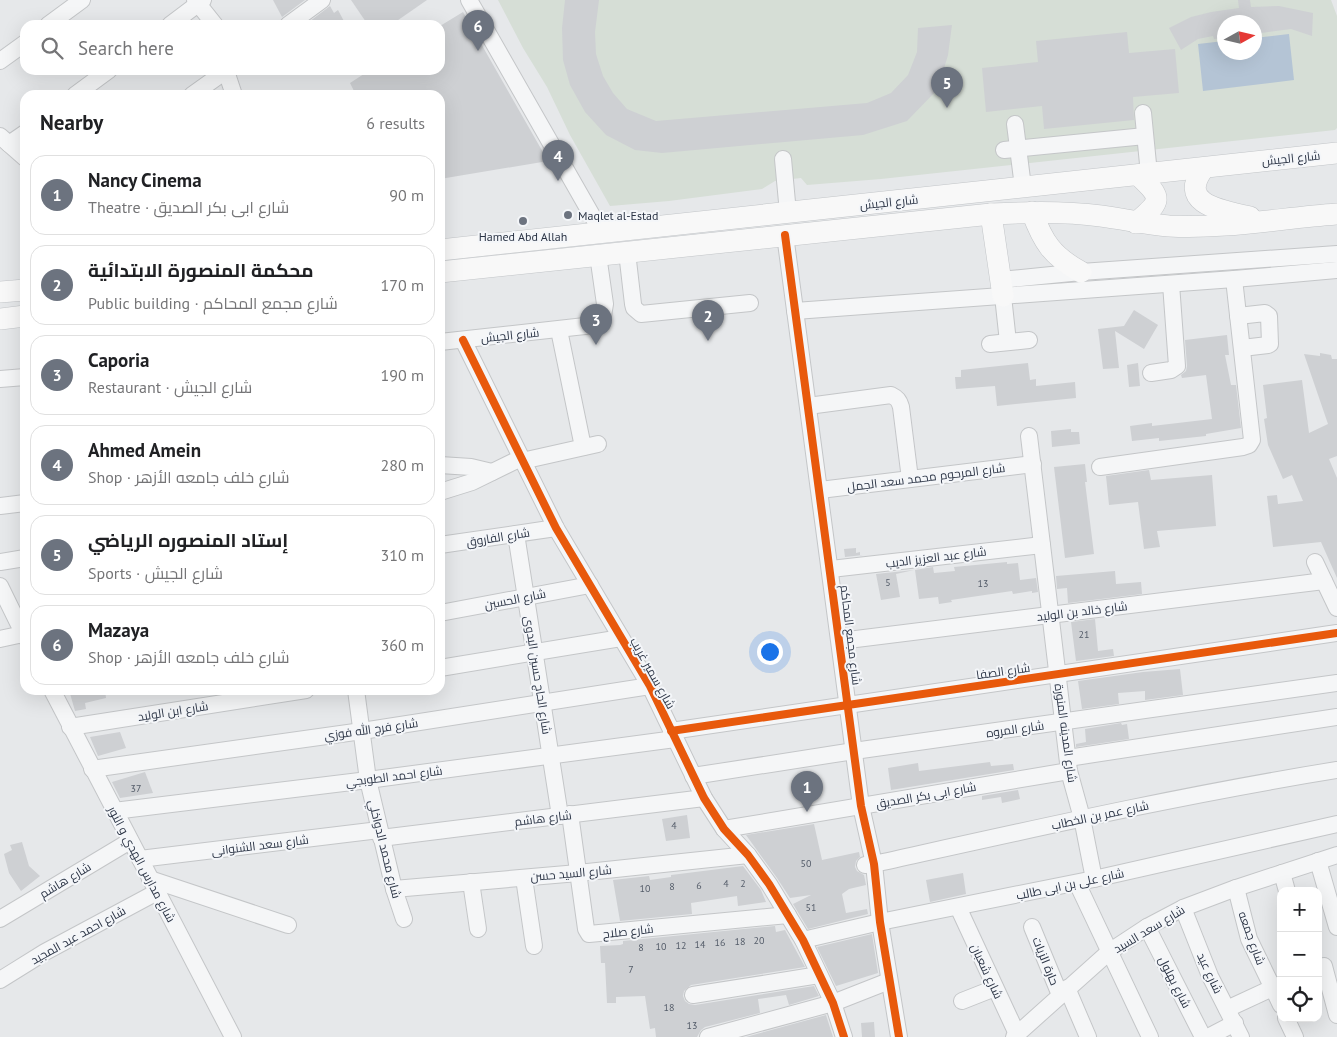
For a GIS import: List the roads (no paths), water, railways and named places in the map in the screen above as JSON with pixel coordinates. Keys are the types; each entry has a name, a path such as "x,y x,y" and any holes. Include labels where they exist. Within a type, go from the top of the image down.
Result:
{"main road":[{"name":"شارع الجيش","path":"445,249 1337,153"},
{"path":"1204,168 1197,176 1195,187 1198,197 1205,205 1271,222"},
{"path":"1136,223 1154,206 1157,199 1155,191 1144,174"},
{"name":"شارع الجيش","path":"445,271 991,214 1032,212 1101,216 1136,223 1204,226 1271,222 1337,214"},
{"path":"1032,212 1039,231 1050,248 1064,263 1081,272"},
{"path":"991,214 1002,288"},
{"path":"0,292 20,290"},
{"path":"0,319 20,317"}],"street":[{"path":"55,20 82,0"},
{"path":"295,20 322,0"},
{"path":"468,0 602,233"},
{"path":"176,20 199,1 212,20"},
{"path":"0,61 20,47"},
{"path":"83,90 102,75"},
{"path":"199,90 220,75"},
{"path":"227,75 232,90"},
{"path":"1143,112 1145,136 1144,174"},
{"path":"1015,124 1011,149 1023,187"},
{"path":"20,134 5,140 20,154"},
{"path":"1011,149 1145,136"},
{"path":"783,159 788,213"},
{"name":"شارع مجمع المحاكم","path":"785,235 861,806 898,1037"},
{"path":"627,252 632,304 641,314 750,303"},
{"path":"1002,288 1081,272 1337,254"},
{"name":"شارع الجيش","path":"445,342 594,325 603,316 605,304 598,255"},
{"path":"795,311 1002,288 1171,284 1337,270"},
{"path":"1100,467 1243,447 1252,440 1234,279"},
{"path":"1151,373 1171,370 1177,366 1171,284"},
{"path":"1002,288 1008,342"},
{"path":"1238,316 1268,314 1270,344 1242,348"},
{"path":"445,490 472,482 522,460 590,446 559,330"},
{"name":"شارع سمير غريب","path":"463,340 556,528 650,686 704,798 724,828 748,855 803,940 833,1003 844,1037"},
{"path":"990,344 1029,340"},
{"path":"0,379 20,377"},
{"path":"808,406 891,396 896,397 901,407 910,479"},
{"name":"شارع المدينه المنورة","path":"1029,436 1068,764 1082,818 1094,879"},
{"name":"شارع المرحوم محمد سعد الجمل","path":"820,490 1033,464"},
{"path":"445,465 471,467 492,472"},
{"path":"0,506 20,504"},
{"name":"شارع الفاروق","path":"445,544 556,528"},
{"name":"شارع الحاج حسين البدوى","path":"516,534 550,755 565,815"},
{"name":"شارع عبد العزيز الديب","path":"831,570 1042,545"},
{"path":"0,562 20,559"},
{"path":"1315,562 1337,608"},
{"name":"شارع خالد بن الوليد","path":"840,641 1324,581"},
{"name":"شارع الحسين","path":"445,612 590,585"},
{"path":"0,586 19,610"},
{"name":"شارع الصفا","path":"673,735 848,705 1337,633"},
{"path":"0,639 20,636"},
{"path":"445,667 621,638"},
{"name":"شارع المروه","path":"693,776 854,751 1337,683"},
{"name":"شارع فرج الله فوزي","path":"92,769 362,731 650,686"},
{"name":"شارع مدارس الهدي و النور","path":"54,695 233,1037"},
{"name":"شارع ابن الوليد","path":"70,727 274,695"},
{"name":"شارع محمد الدواخلي","path":"357,695 368,780 394,889 404,919"},
{"name":"شارع ابى بكر الصديق","path":"724,828 861,806 1068,764 1337,717"},
{"name":"شارع احمد الطوبجي","path":"114,811 368,780 550,755 673,735"},
{"name":"شارع عمر بن الخطاب","path":"870,865 1238,786 1337,770"},
{"name":"شارع هاشم","path":"380,834 565,815 704,798"},
{"name":"شارع صلاح","path":"565,815 578,873 586,929 589,934 788,915"},
{"name":"شارع على بن ابى طالب","path":"803,940 880,922 1077,883 1337,824"},
{"name":"شارع سعد الشنوانى","path":"140,859 380,834"},
{"name":"شارع هاشم","path":"0,919 130,841"},
{"name":"شارع السيد حسن","path":"394,889 578,873 748,855"},
{"name":"شارع سعد السيد","path":"1019,1035 1063,992 1109,952 1147,927 1183,908 1236,888 1337,855"},
{"path":"1318,861 1337,927"},
{"path":"1282,873 1286,887"},
{"path":"524,878 534,946"},
{"path":"471,882 478,929"},
{"path":"1077,883 1150,1037"},
{"path":"154,885 288,925"},
{"name":"شارع احمد عبد المجيد","path":"0,980 154,885"},
{"name":"شارع جمعه","path":"1236,888 1250,939 1260,964 1277,985"},
{"name":"شارع شعبان","path":"958,907 1019,1035"},
{"name":"شارع عيد","path":"1183,908 1196,942 1234,1023"},
{"name":"حارة الزيات","path":"1032,927 1063,992 1088,1037"},
{"name":"شارع بهلول","path":"1147,927 1203,1037"},
{"path":"1326,966 1337,1015"},
{"path":"693,995 819,975"},
{"path":"708,1037 833,1003 889,981"},
{"path":"1208,1037 1234,1023 1277,985"},
{"path":"962,1001 995,988"},
{"path":"1288,1022 1294,1037"}],"water":[{"path":"1289,34 1294,80 1203,91 1198,44 1217,42 1217,60 1262,60 1262,37"}],"place":[{"name":"Mazaya","path":"478,51"},
{"name":"إستاد المنصوره الرياضي","path":"947,108"},
{"name":"Ahmed Amein","path":"558,181"},
{"name":"Maqlet al-Estad","path":"568,215"},
{"name":"Hamed Abd Allah","path":"523,221"},
{"name":"محكمة المنصورة الابتدائية","path":"708,341"},
{"name":"Caporia","path":"596,345"},
{"name":"Nancy Cinema","path":"807,812"}]}
